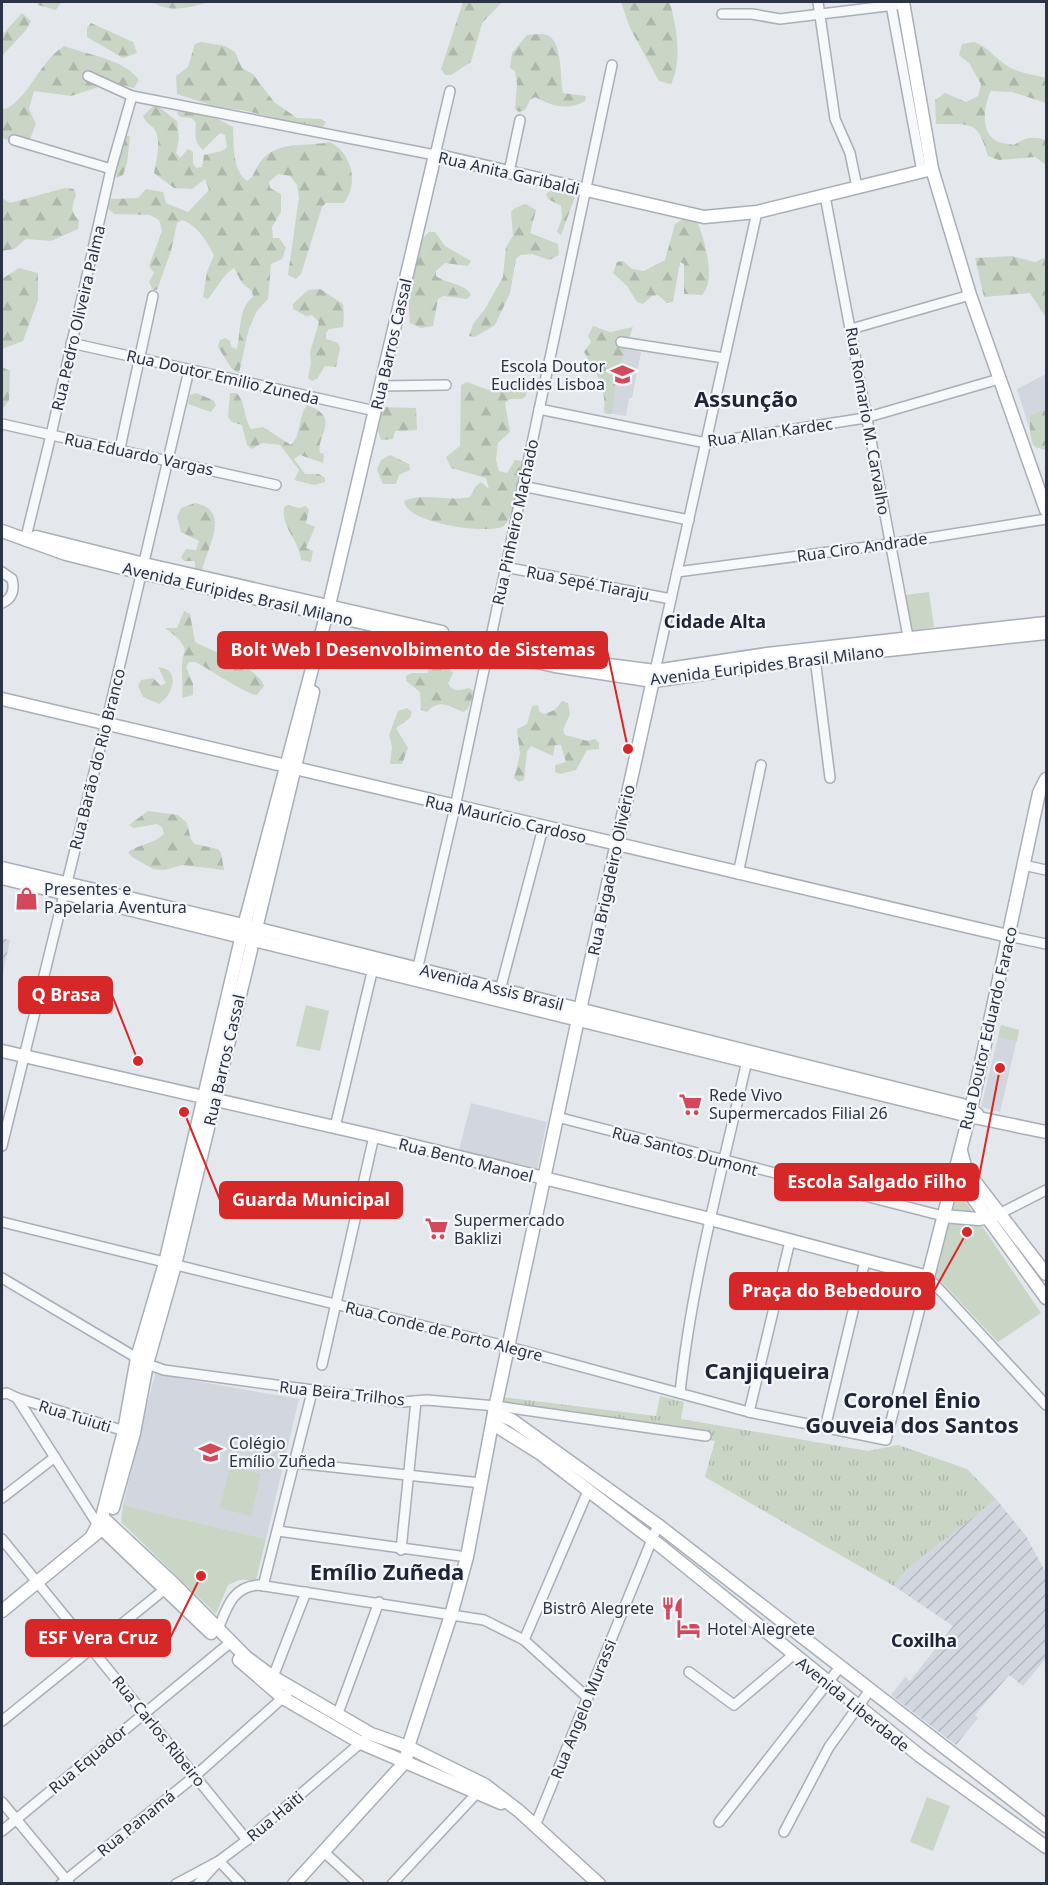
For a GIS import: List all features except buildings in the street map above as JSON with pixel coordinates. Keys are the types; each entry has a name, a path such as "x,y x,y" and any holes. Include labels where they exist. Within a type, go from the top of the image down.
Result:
{"street":[{"path":"818,2 835,119 850,153 857,187"},
{"path":"722,15 752,14 780,19 899,3 927,171 1047,510"},
{"name":"Rua Pinheiro Machado","path":"416,974 455,807 612,65"},
{"name":"Rua Anita Garibaldi","path":"88,75 132,96 435,155 704,217 757,212 927,171"},
{"name":"Rua Barros Cassal","path":"101,1526 129,1432 142,1361 170,1264 248,933 306,704 450,91"},
{"name":"Rua Pedro Oliveira Palma","path":"25,537 51,435 111,169 132,96"},
{"path":"509,172 520,120"},
{"path":"14,140 111,169"},
{"name":"Rua Romario M. Carvalho","path":"825,196 909,642"},
{"name":"Rua Brigadeiro Olivério","path":"406,1761 408,1747 451,1615 467,1557 494,1414 579,1014 757,212"},
{"path":"851,329 970,295"},
{"path":"120,448 153,296"},
{"path":"621,342 724,358"},
{"name":"Rua Doutor Emilio Zuneda","path":"71,343 375,411"},
{"name":"Rua Barão do Rio Branco","path":"2,1146 106,724 189,370"},
{"name":"Rua Allan Kardec","path":"539,409 706,443 865,418 999,379"},
{"path":"381,386 446,385"},
{"name":"Rua Eduardo Vargas","path":"2,424 120,448 276,485"},
{"path":"522,486 688,520"},
{"name":"Rua Ciro Andrade","path":"677,572 890,544 1047,519"},
{"name":"Avenida Euripides Brasil Milano","path":"3,530 143,569 329,607 393,625 489,647 556,662 654,676 909,642 1010,632 1047,633"},
{"name":"Rua Sepé Tiaraju","path":"505,567 671,599"},
{"path":"2,572 12,579 14,590 9,599 2,603"},
{"name":"Avenida Euripides Brasil Milano","path":"1010,632 1047,623"},
{"name":"Avenida Euripides Brasil Milano","path":"768,659 815,658 867,648"},
{"path":"815,658 830,778"},
{"name":"Rua Maurício Cardoso","path":"2,699 616,846 1047,944"},
{"path":"738,874 761,765"},
{"name":"Rua Doutor Eduardo Faraco","path":"928,1277 954,1172 972,1113 1039,793 1047,778"},
{"path":"499,995 543,828"},
{"path":"1023,865 1047,870"},
{"name":"Avenida Assis Brasil","path":"2,868 64,889"},
{"name":"Avenida Assis Brasil","path":"2,878 64,889 191,919 685,1040 1047,1132"},
{"path":"335,1127 374,964"},
{"name":"Rua Bento Manoel","path":"2,1051 374,1136 544,1180 710,1219 928,1277"},
{"path":"680,1393 684,1354 710,1219 748,1056"},
{"name":"Rua Santos Dumont","path":"557,1117 943,1216 995,1216"},
{"path":"322,1365 334,1304 374,1136"},
{"path":"961,1147 961,1161 966,1170 1047,1298"},
{"path":"954,1172 1047,1274"},
{"path":"995,1216 1047,1190"},
{"name":"Rua Conde de Porto Alegre","path":"2,1222 509,1347 749,1412 886,1440 928,1277"},
{"path":"749,1412 790,1241"},
{"path":"825,1428 865,1261"},
{"path":"928,1277 1047,1405"},
{"name":"Rua Beira Trilhos","path":"2,1278 142,1361 164,1370 312,1392 402,1402 416,1401 494,1414 706,1436"},
{"path":"263,1586 296,1463 312,1392"},
{"name":"Rua Tuiuti","path":"2,1394 129,1432"},
{"path":"17,1398 101,1526 218,1629 228,1644"},
{"path":"401,1550 416,1401"},
{"name":"Avenida Liberdade","path":"494,1414 512,1420 566,1466 658,1526 1047,1826"},
{"path":"2,1498 55,1457"},
{"path":"296,1463 481,1483"},
{"name":"Avenida Liberdade","path":"566,1466 588,1491 651,1539 857,1707 920,1756 1047,1847"},
{"path":"524,1640 588,1491"},
{"path":"2,1611 101,1526"},
{"name":"Rua Angelo Murassi","path":"535,1826 658,1526"},
{"path":"278,1531 401,1550 467,1557"},
{"name":"Rua Carlos Ribeiro","path":"2,1539 247,1840"},
{"path":"169,1586 228,1644 287,1694 406,1761 519,1811"},
{"path":"2,1721 169,1586"},
{"path":"218,1629 230,1601 248,1586 263,1586 380,1602 484,1620 524,1640 588,1698"},
{"path":"271,1682 306,1592"},
{"path":"337,1716 380,1602"},
{"name":"Rua Equador","path":"2,1831 228,1644"},
{"path":"689,1672 734,1705 793,1655"},
{"path":"719,1822 840,1667"},
{"path":"784,1832 829,1747 870,1690"},
{"path":"287,1694 337,1716 366,1738 408,1747 485,1785 519,1811 599,1884"},
{"name":"Rua Panamá","path":"65,1882 195,1776 287,1694"},
{"name":"Rua Haiti","path":"176,1884 219,1861 247,1840 366,1738"},
{"path":"294,1884 406,1761"},
{"path":"392,1884 477,1793"},
{"path":"2,1802 65,1882"},
{"path":"324,1852 359,1884"},
{"path":"198,1884 219,1861 241,1884"}],"shaded area":[{"name":"Escola Doutor Euclides Lisboa","path":"615,347 641,352 626,416 603,412"},
{"path":"1046,374 1046,443 1036,449 1017,389"},
{"path":"2,938 10,940 2,977"},
{"path":"1001,1025 1019,1030 1000,1112 981,1107"},
{"path":"471,1103 547,1122 537,1169 459,1150"},
{"name":"Colégio Emílio Zuñeda","path":"155,1374 299,1399 266,1539 123,1505"},
{"path":"996,1499 1026,1536 1046,1573 1046,1658 1023,1686 1009,1675 975,1715 978,1718 956,1745 891,1695 905,1677 910,1681 953,1626 894,1586 903,1572"}],"green space":[{"path":"37,2 61,2 56,10 38,5"},
{"path":"153,2 208,2 187,8 173,8"},
{"path":"463,2 502,2 482,23 471,62 451,75 445,75 441,69"},
{"path":"621,2 670,2 678,54 675,75 671,84 659,81 630,28"},
{"path":"22,13 31,21 26,30 2,56 2,35"},
{"path":"91,23 133,42 137,53 123,58 87,37 87,28"},
{"path":"545,34 552,39 560,61 563,93 586,96 585,101 566,107 535,97 530,100 525,110 519,112 515,109 517,84 515,71 510,68 512,53 527,35"},
{"path":"201,42 225,46 235,52 242,68 253,74 274,102 297,118 321,119 326,122 323,127 317,128 242,110 216,107 177,94 176,76 188,67 195,44"},
{"path":"974,42 983,46 1013,69 1046,78 1046,103 1012,92 991,91 985,124 990,136 999,142 1014,145 1030,138 1046,140 1046,172 1045,164 1035,157 999,160 988,156 980,136 971,126 936,124 935,100 945,93 966,102 978,96 981,84 969,63 959,55 962,44"},
{"path":"64,46 105,58 125,67 139,80 134,88 111,83 71,96 34,91 29,109 36,124 28,144 4,139 2,108 6,109 22,96 48,61"},
{"path":"155,104 177,121 179,139 176,153 180,158 188,149 193,152 193,163 196,168 202,167 204,155 222,151 227,147 225,135 220,133 203,150 195,134 196,122 191,118 180,117 177,113 181,108 218,119 233,127 236,164 247,181 268,154 293,145 330,142 344,153 351,169 349,195 344,203 326,203 322,207 301,274 296,279 288,275 299,197 297,185 290,176 278,174 269,182 270,188 281,194 281,212 272,227 273,238 279,238 286,248 282,259 271,264 268,299 257,311 249,328 239,373 232,369 218,347 220,340 225,338 230,341 231,347 237,349 242,314 253,297 252,291 242,283 234,268 223,278 208,299 203,297 207,272 214,255 197,230 182,220 177,223 171,251 157,290 153,290 149,282 154,273 149,266 162,231 159,220 150,215 114,214 108,208 111,199 138,198 146,189 163,192 166,203 188,212 209,190 205,179 192,189 174,188 154,173 158,142 155,130 143,116"},
{"path":"125,136 130,136 127,163 123,175 117,178 115,176"},
{"path":"65,188 74,189 76,196 73,209 79,221 78,229 51,241 26,239 14,249 2,251 2,198 10,203"},
{"path":"550,191 563,191 575,197 561,235 557,232 562,218 561,206 548,199 546,194"},
{"path":"526,204 536,210 530,233 558,244 559,255 549,260 532,254 520,255 516,259 510,293 495,325 475,337 469,336 473,324 485,309 503,277 506,247 513,236 511,212"},
{"path":"685,218 697,221 708,259 709,279 702,295 684,294 684,264 680,262 673,302 667,303 658,295 652,296 643,304 637,302 627,286 613,273 617,262 623,261 632,269 644,271 665,260 675,224"},
{"path":"429,232 435,232 445,246 471,261 468,266 445,263 436,271 436,276 465,288 471,295 467,299 443,296 438,299 433,326 421,328 410,323 409,288 413,261 422,240"},
{"path":"1012,256 1035,262 1046,257 1046,318 1030,293 984,297 975,258"},
{"path":"19,268 38,273 38,300 23,341 2,349 2,279"},
{"path":"320,289 343,304 343,327 329,329 326,333 326,339 338,343 340,348 336,367 325,366 317,379 312,381 308,378 311,363 310,352 319,322 312,315 306,316 293,309 293,304 308,290"},
{"path":"593,326 610,332 633,327 617,373 612,414 606,414 602,384 584,352 591,342 588,336"},
{"path":"2,367 10,371 9,400 2,410"},
{"path":"498,381 522,381 527,384 526,396 522,399 510,399 505,403 510,432 498,443 496,460 499,471 507,473 515,460 522,461 516,497 506,523 502,527 492,529 463,528 431,521 417,515 408,509 404,501 420,497 470,497 481,482 489,489 486,478 451,468 446,457 460,446 461,385 467,382 494,392"},
{"path":"196,393 213,400 216,405 211,412 188,404 190,395"},
{"path":"230,393 237,393 240,397 251,429 263,427 291,445 297,436 302,414 307,405 323,415 325,427 320,453 324,454 323,463 300,455 294,459 305,474 319,474 325,478 325,482 315,485 294,480 299,470 280,445 262,443 252,449 247,445 242,425 232,422 228,417"},
{"path":"381,407 416,408 417,430 395,431 393,439 381,440 376,424"},
{"path":"1046,409 1046,449 1044,450 1033,445 1030,416"},
{"path":"390,455 409,464 410,470 399,475 396,484 383,484 377,470 381,460"},
{"path":"195,503 206,507 212,513 215,521 212,541 202,570 199,572 195,570 195,561 184,561 181,557 186,549 196,550 199,541 181,532 177,517 181,508"},
{"path":"288,505 299,508 306,506 309,510 306,523 315,527 306,548 313,551 311,562 301,560 298,546 285,522 284,507"},
{"path":"929,592 934,627 912,631 906,595"},
{"path":"184,611 190,614 195,642 223,655 260,679 264,686 257,695 195,662 189,662 186,667 193,684 193,695 182,698 182,663 185,649 179,639 165,628 177,628"},
{"path":"433,661 449,668 453,673 448,684 453,689 469,688 474,692 468,709 463,712 448,705 439,704 427,712 421,710 420,692 406,681 406,676 411,673 428,673 427,662"},
{"path":"158,667 166,669 173,677 168,695 159,704 143,697 138,686 141,680 153,678 161,686 166,683"},
{"path":"562,701 568,703 570,714 563,730 565,735 588,741 595,739 599,743 599,749 587,750 576,770 560,774 555,772 555,765 566,762 561,745 555,745 553,756 531,746 527,751 524,780 519,782 514,778 520,754 517,729 527,724 532,706 538,705 539,711 544,714 555,710"},
{"path":"407,708 412,712 410,718 396,728 408,748 402,764 390,764 392,746 389,735 398,711"},
{"path":"148,811 178,815 187,823 191,840 195,844 218,849 224,870 182,865 165,870 153,869 132,857 128,852 164,834 162,827 157,824 134,828 129,825"},
{"path":"306,1005 329,1011 320,1051 296,1046"},
{"path":"1001,1025 1019,1030 1017,1041 998,1037"},
{"path":"957,1189 1041,1313 998,1342 936,1276"},
{"path":"660,1396 684,1402 681,1419 868,1451 898,1445 967,1469 996,1499 903,1572 894,1586 705,1477 715,1441 519,1413 517,1419 500,1412 502,1397 656,1416"},
{"path":"230,1466 261,1474 251,1516 220,1508"},
{"path":"123,1505 266,1539 256,1580 239,1580 228,1585 216,1614 121,1522"},
{"path":"927,1797 950,1806 933,1851 910,1842"}],"place":[{"name":"Escola Doutor Euclides Lisboa","path":"623,375"},
{"name":"Bolt Web l Desenvolbimento de Sistemas","path":"628,749"},
{"name":"Presentes e Papelaria Aventura","path":"26,898"},
{"name":"Q Brasa","path":"138,1061"},
{"name":"Escola Salgado Filho","path":"1000,1068"},
{"name":"Rede Vivo Supermercados Filial 26","path":"691,1104"},
{"name":"Guarda Municipal","path":"184,1112"},
{"name":"Supermercado Baklizi","path":"436,1229"},
{"name":"Praça do Bebedouro","path":"967,1232"},
{"name":"Colégio Emílio Zuñeda","path":"211,1452"},
{"name":"ESF Vera Cruz","path":"201,1576"},
{"name":"Bistrô Alegrete","path":"672,1608"},
{"name":"Hotel Alegrete","path":"689,1629"}],"district":[{"name":"Assunção","path":"746,398"},
{"name":"Cidade Alta","path":"715,621"},
{"name":"Canjiqueira","path":"767,1370"},
{"name":"Coronel Ênio Gouveia dos Santos","path":"912,1412"},
{"name":"Emílio Zuñeda","path":"387,1571"},
{"name":"Coxilha","path":"924,1640"}]}
